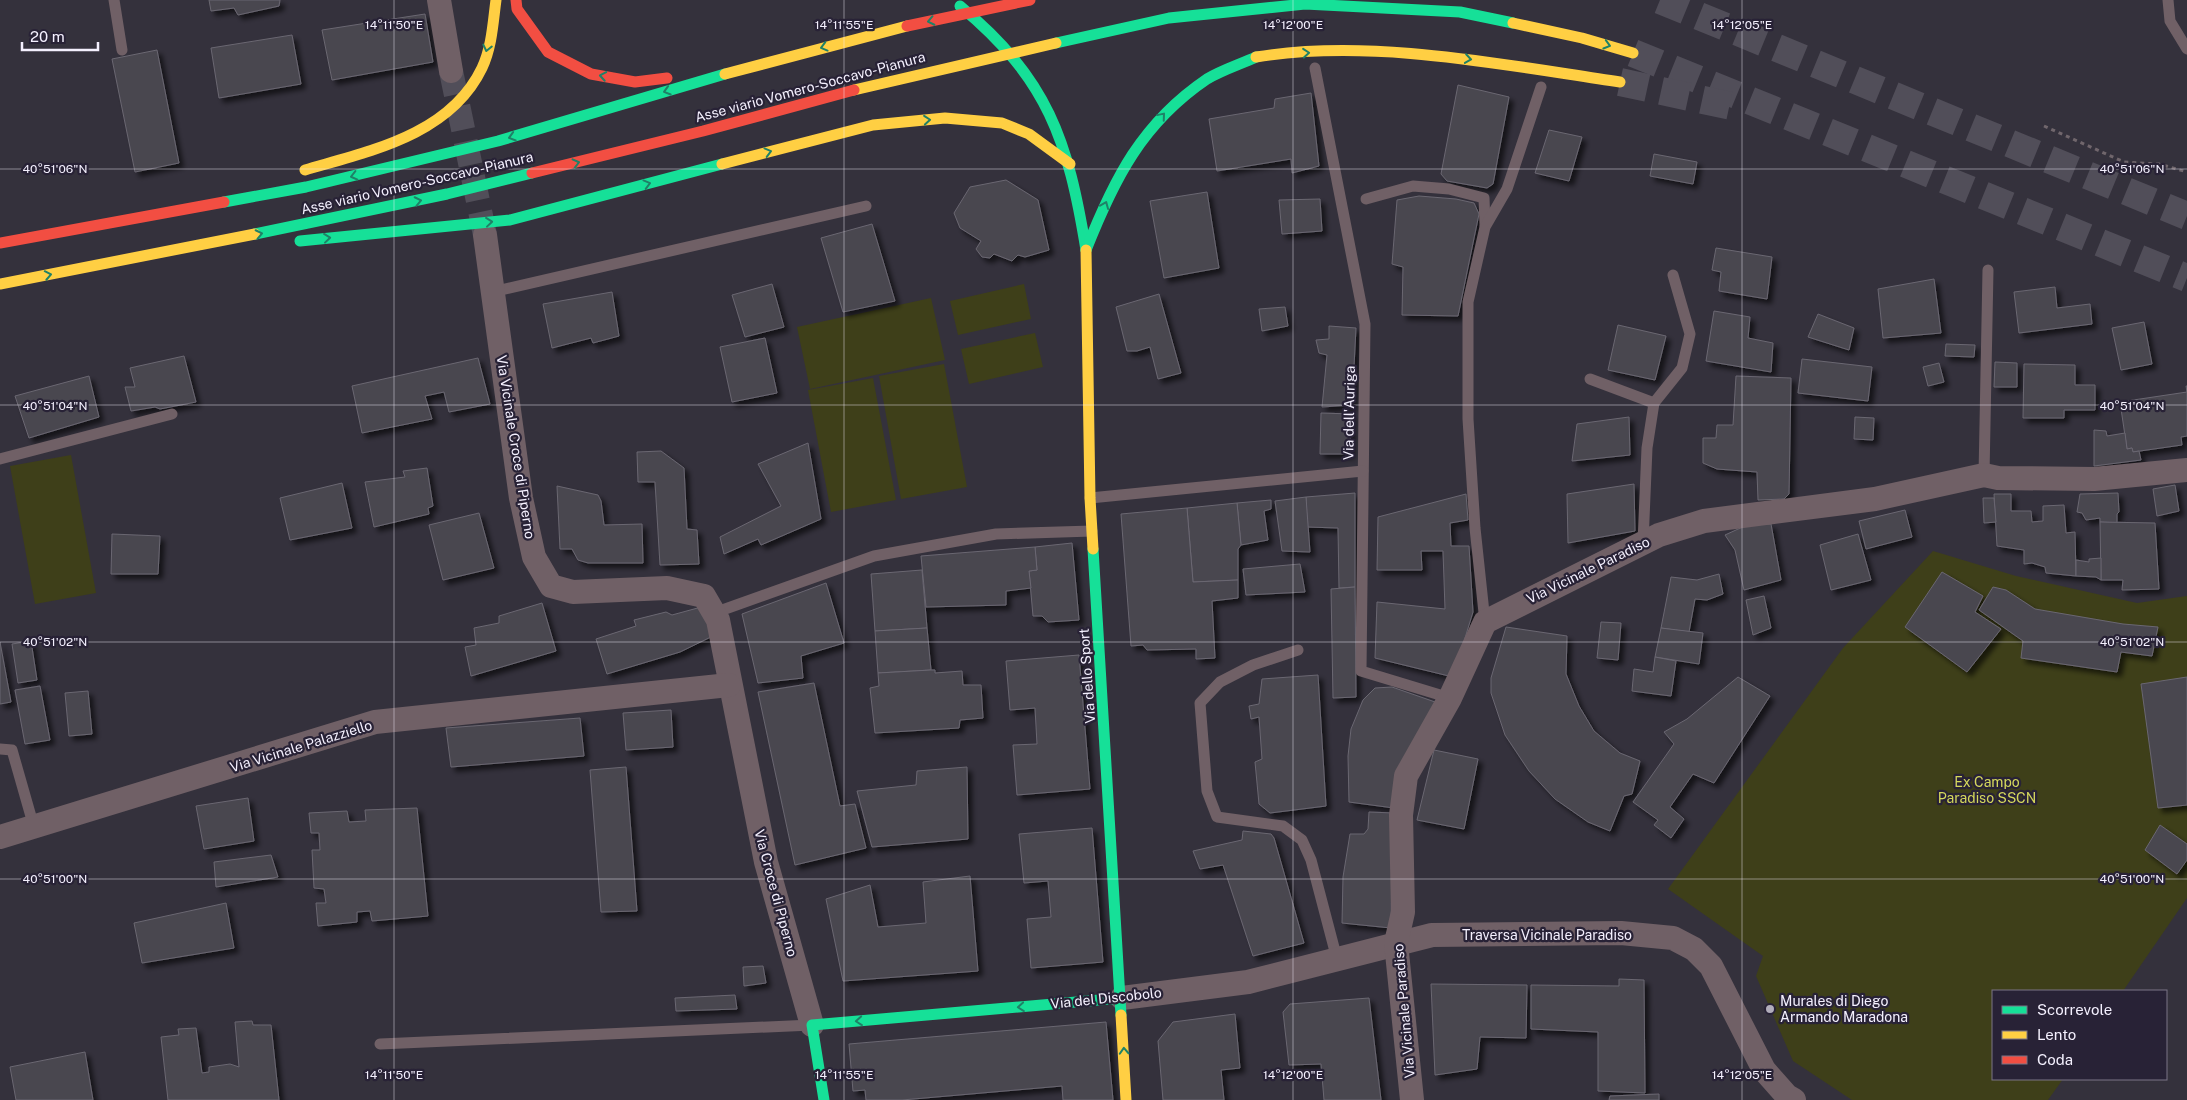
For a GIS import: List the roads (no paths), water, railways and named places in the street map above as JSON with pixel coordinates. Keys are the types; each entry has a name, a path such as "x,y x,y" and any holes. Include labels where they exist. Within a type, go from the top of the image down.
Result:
{"main road":[{"path":"290,175 402,140 432,124 459,102 482,68 496,0"},
{"path":"516,0 517,9 548,52 591,74 635,82 738,70"},
{"path":"952,0 989,29 1024,70 1052,116 1070,164 1086,250"},
{"name":"Asse viario Vomero-Soccavo-Pianura","path":"0,243 306,187 498,141 738,70 871,34 1030,0"},
{"name":"Asse viario Vomero-Soccavo-Pianura","path":"0,284 157,255 447,194 703,131 896,79 1169,18 1305,4 1460,12 1582,38 1633,53"},
{"path":"1086,250 1108,195 1132,154 1166,110 1209,78 1258,57 1328,50 1453,57 1620,82"},
{"path":"284,242 510,220 874,125 945,118 1002,123 1029,134 1070,164"},
{"path":"182,209 272,181"},
{"path":"157,255 265,244"},
{"name":"Via dello Sport","path":"1086,250 1090,498 1122,998 1126,1100"},
{"name":"Via del Discobolo","path":"812,1025 1122,998"},
{"name":"Via Croce di Piperno","path":"812,1025 824,1100"}],"street":[{"path":"439,0 451,71"},
{"name":"Via Vicinale Croce di Piperno","path":"485,235 521,498 534,558 551,586 573,592 667,588 704,596 718,620 729,685"},
{"name":"Via Vicinale Paradiso","path":"1412,1100 1396,943 1403,912 1401,815 1406,776 1450,698 1485,622 1659,535 1704,521 1875,499 1984,475 1998,478 2094,480 2187,470"},
{"name":"Via Vicinale Palazziello","path":"0,837 375,722 729,685"},
{"name":"Via Croce di Piperno","path":"729,685 766,862 812,1025"},
{"name":"Traversa Vicinale Paradiso","path":"1396,943 1432,935 1621,933 1672,938 1694,948 1711,966 1764,1070 1787,1096 1794,1100"},
{"name":"Via del Discobolo","path":"1122,998 1248,982 1396,943"}],"lane":[{"path":"114,0 122,50"},
{"path":"2168,0 2170,21 2187,49"},
{"name":"Via dell'Auriga","path":"1315,68 1365,324 1361,671 1450,698"},
{"path":"1485,227 1506,189 1540,87"},
{"path":"1366,199 1413,186 1449,188 1484,198 1485,227 1468,302 1468,419 1474,528 1485,622"},
{"path":"492,292 866,206"},
{"path":"1984,475 1988,270"},
{"path":"1643,543 1647,448 1654,403 1682,368 1690,334 1672,275"},
{"path":"1590,379 1654,403"},
{"path":"0,459 172,414"},
{"path":"1090,498 1363,471"},
{"path":"714,613 874,556 996,534 1092,531"},
{"path":"1298,650 1253,665 1220,682 1200,703 1207,791 1217,817 1283,826 1302,840 1312,860 1337,959"},
{"path":"0,749 12,750 34,827"},
{"path":"380,1044 812,1025"}],"tunnel":[{"path":"1660,0 2187,216"},
{"path":"1633,53 2187,278"},
{"path":"451,71 485,235"},
{"path":"1620,82 1731,106"}],"place":[{"name":"Murales di Diego Armando Maradona","path":"1770,1009"}],"park label":[{"name":"Ex Campo Paradiso SSCN","path":"1987,790"}]}
